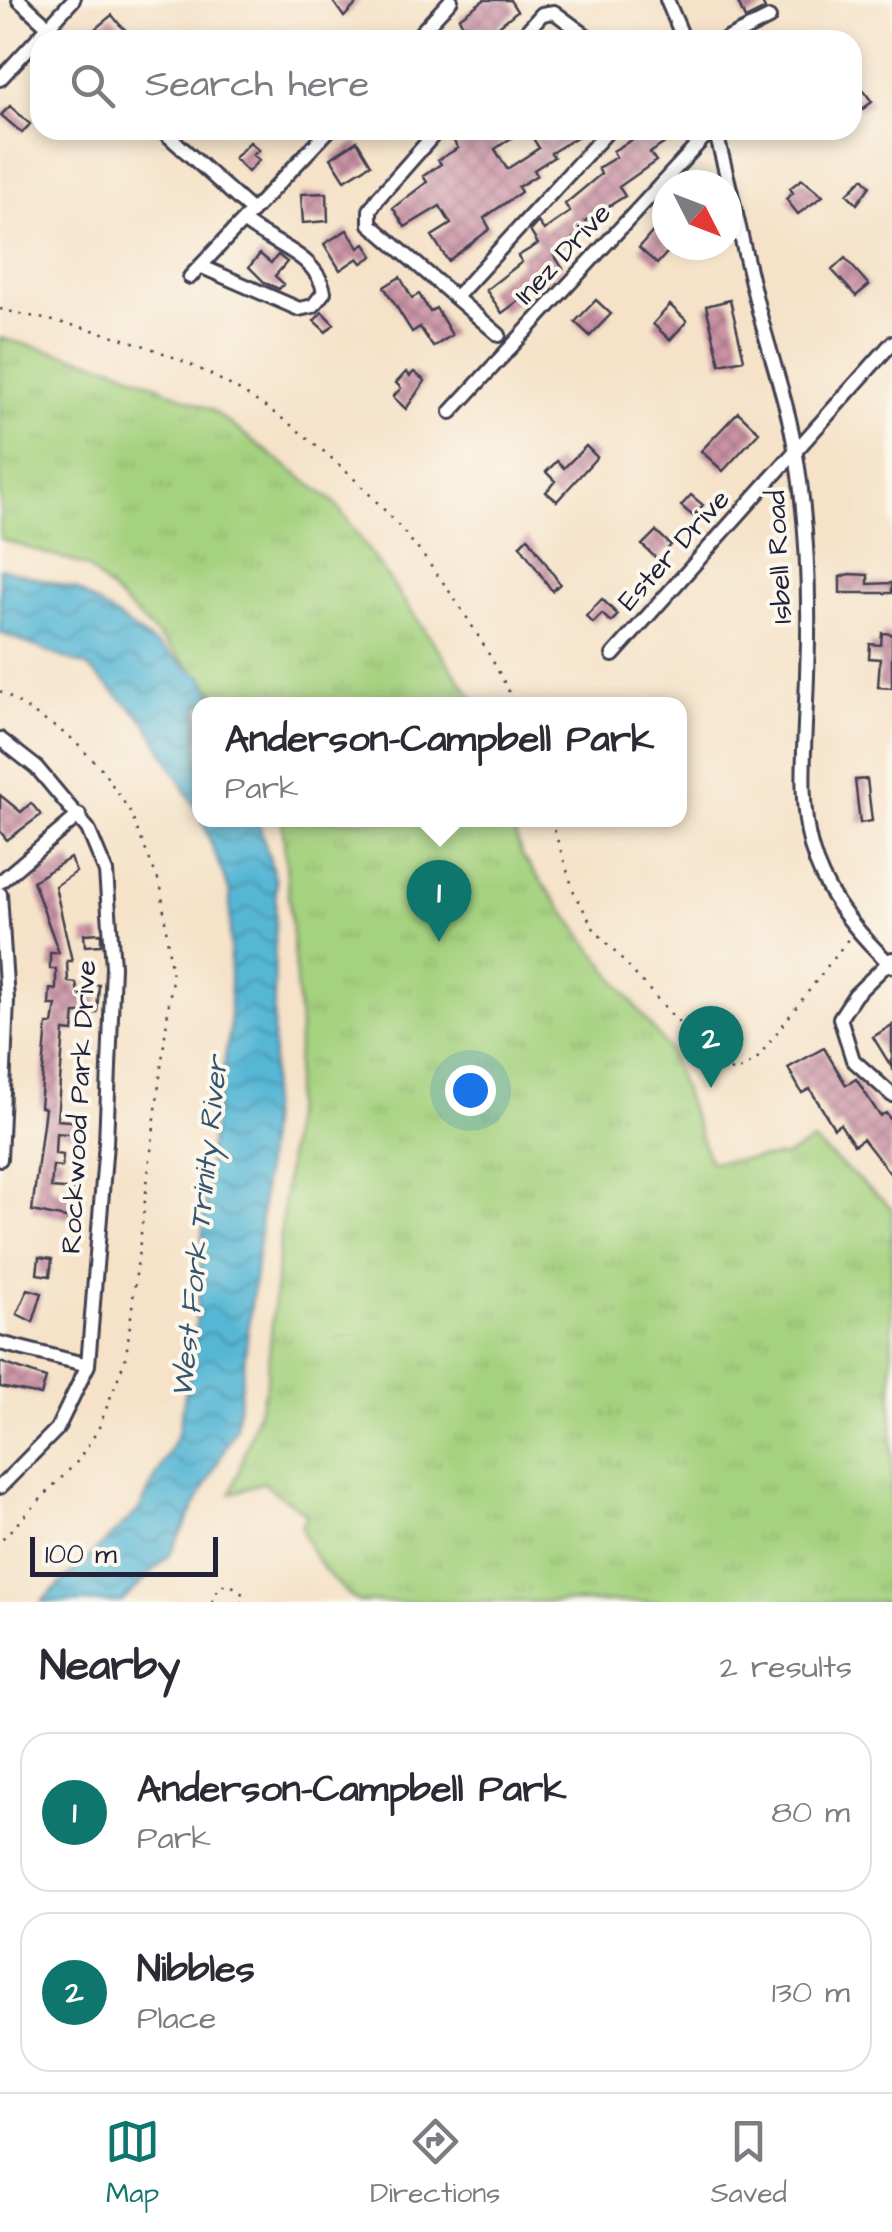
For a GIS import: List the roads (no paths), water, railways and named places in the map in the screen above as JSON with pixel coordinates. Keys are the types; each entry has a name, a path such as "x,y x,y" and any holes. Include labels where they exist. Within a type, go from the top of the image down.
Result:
{"street":[{"path":"18,0 51,30"},
{"path":"45,30 73,0"},
{"path":"424,30 452,0"},
{"path":"667,0 680,30"},
{"path":"528,30 542,14 554,12 581,30"},
{"path":"744,30 769,18"},
{"path":"0,80 30,47"},
{"path":"172,140 247,216 321,277 324,292 313,306 299,309 200,266"},
{"path":"190,277 319,140"},
{"path":"429,140 378,198 370,224 499,335"},
{"path":"457,296 600,140"},
{"name":"Inez Drive","path":"451,412 704,140"},
{"name":"Isbell Road","path":"716,140 796,451 809,614 800,788 808,840 820,873 855,930 891,963"},
{"name":"Ester Drive","path":"613,655 892,344"},
{"name":"Rockwood Park Drive","path":"0,739 37,768 80,815 106,872 113,966 106,1143 88,1365 58,1429 0,1487"},
{"path":"0,882 80,815"},
{"path":"0,894 7,1000 0,1158"},
{"path":"891,963 855,995 840,1018 846,1050 892,1095"},
{"path":"0,1343 88,1365"}],"water":[{"path":"0,568 76,589 204,678 214,697 192,697 192,802 146,722 88,667 0,633"},
{"path":"205,827 260,827 276,882 273,1055 260,1233 236,1427 170,1554 122,1602 41,1602 139,1510 178,1433 195,1339 208,1156 230,1029 230,893"}],"place":[{"name":"Anderson-Campbell Park","path":"439,942"},
{"name":"Nibbles","path":"711,1088"}],"water label":[{"name":"West Fork Trinity River","path":"200,1227"}]}
